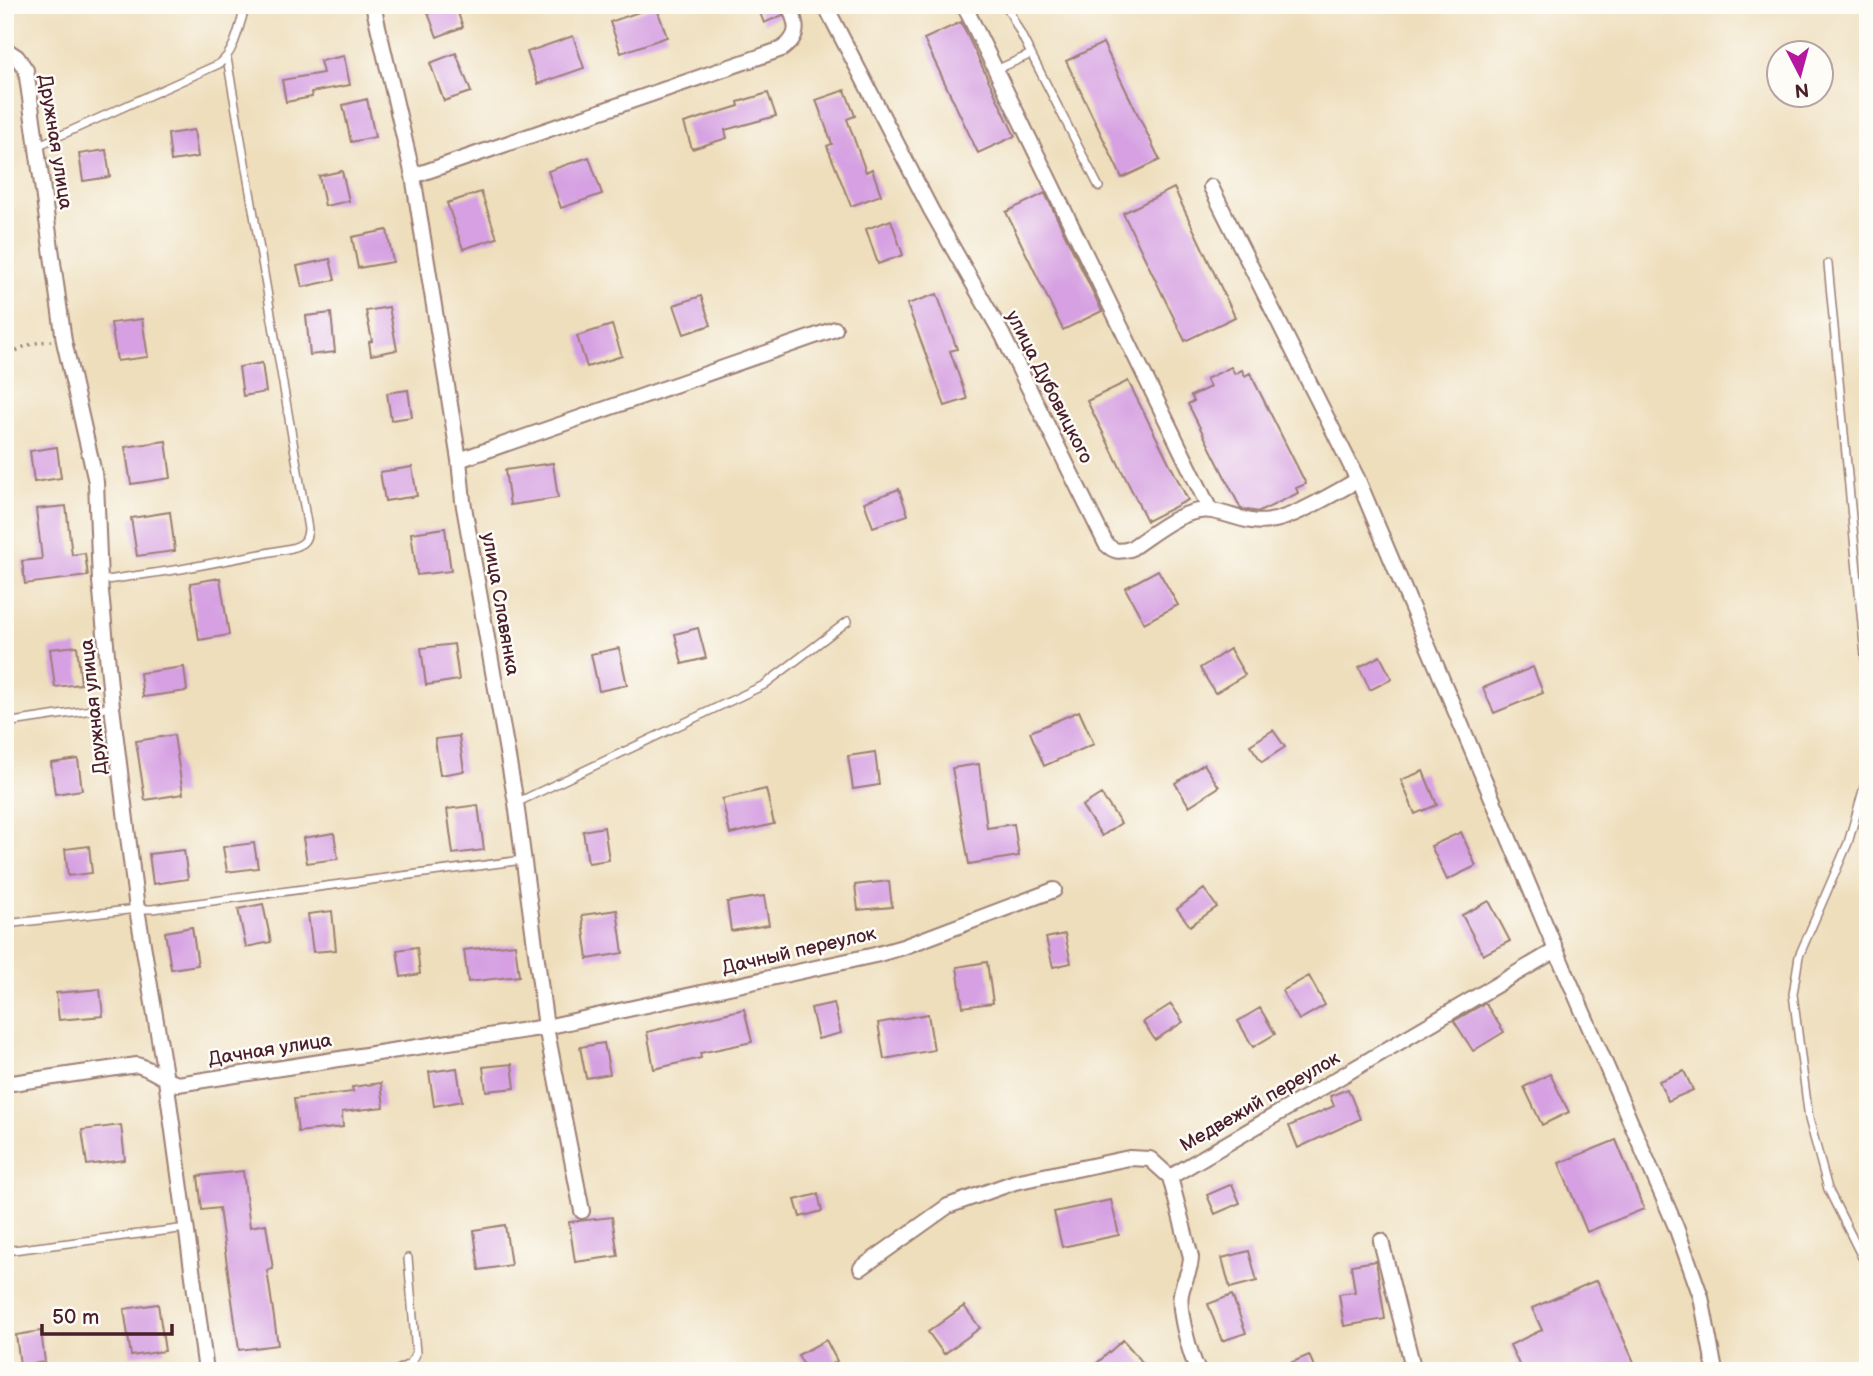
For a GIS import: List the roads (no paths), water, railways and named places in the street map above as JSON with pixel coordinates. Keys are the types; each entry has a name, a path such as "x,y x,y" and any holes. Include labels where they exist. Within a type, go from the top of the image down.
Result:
{"street":[{"name":"улица Славянка","path":"373,5 413,176 459,460 463,501 516,803 546,1027 582,1211"},
{"path":"413,176 782,49 792,41 796,31 789,5"},
{"name":"улица Дубовицкого","path":"825,5 931,210 1002,334 1106,544 1112,550 1120,552 1130,549 1181,517 1210,510"},
{"path":"964,5 1210,510 1251,521 1282,519 1358,480"},
{"name":"Дружная улица","path":"5,49 17,57 26,70 64,341 96,482 100,581 112,707 137,909 166,1080 206,1371"},
{"path":"1211,187 1358,480 1676,1227 1701,1297 1715,1371"},
{"path":"459,460 835,329"},
{"name":"Дачный переулок","path":"546,1027 875,955 1054,890"},
{"name":"Медвежий переулок","path":"861,1268 948,1206 1015,1182 1129,1158 1150,1159 1170,1178 1556,950"},
{"name":"Дачная улица","path":"5,1084 137,1065 150,1068 166,1080 178,1084 546,1027"},
{"path":"1170,1178 1191,1257 1191,1269 1181,1293 1181,1303 1192,1358 1198,1371"},
{"path":"1381,1241 1414,1371"}],"lane":[{"path":"100,581 292,548 302,545 307,538 308,529 227,58 246,5"},
{"path":"1006,5 1029,55 1099,187"},
{"path":"996,70 1029,55"},
{"path":"37,146 227,58"},
{"path":"1828,264 1868,687"},
{"path":"516,803 764,685 848,621"},
{"path":"5,723 112,707"},
{"path":"1868,773 1848,844 1799,956 1793,994 1799,1054 1812,1131 1828,1189 1868,1269"},
{"path":"5,924 152,909 523,860"},
{"path":"5,1251 187,1228"},
{"path":"395,1371 415,1360 416,1353 408,1258"}]}
